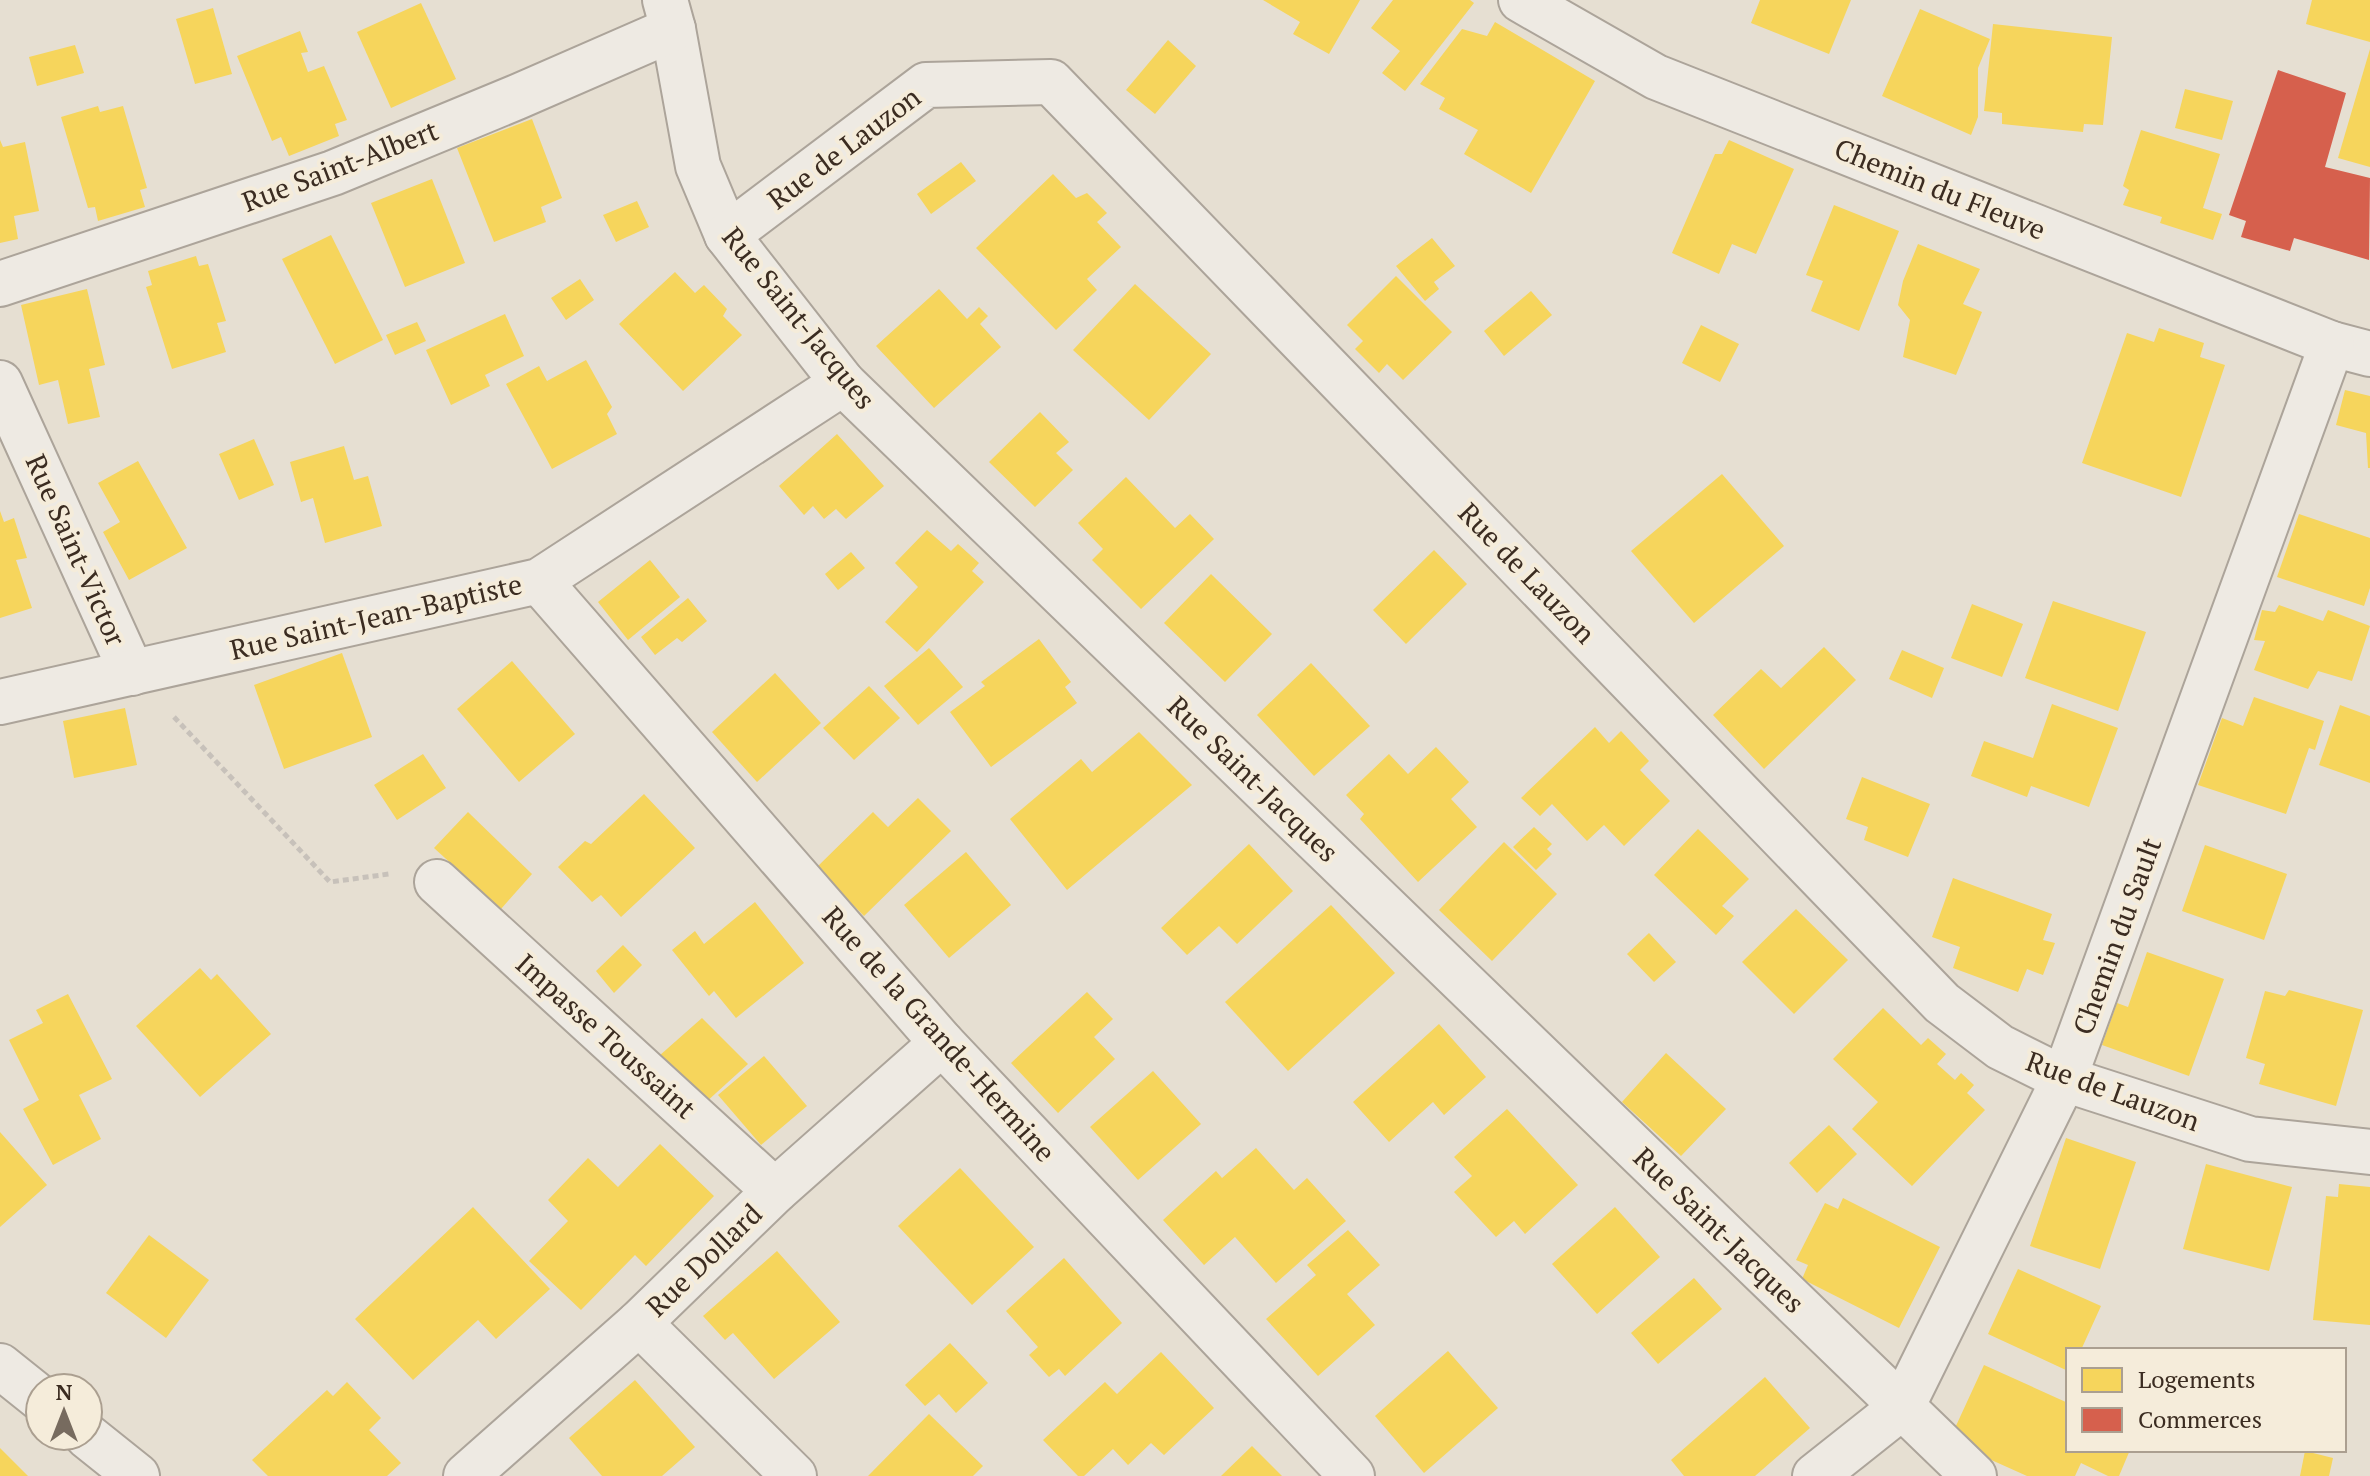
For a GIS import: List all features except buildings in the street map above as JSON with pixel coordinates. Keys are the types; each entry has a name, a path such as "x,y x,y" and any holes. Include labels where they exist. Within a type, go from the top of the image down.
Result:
{"street":[{"name":"Chemin du Fleuve","path":"1521,0 1656,77 2351,349"},
{"name":"Rue Saint-Jacques","path":"669,15 698,166 727,235 843,383 1974,1476"},
{"name":"Rue Saint-Albert","path":"0,284 333,173 517,97 669,15"},
{"name":"Rue de Lauzon","path":"727,235 926,85 1051,82 1942,1003 2000,1047 2064,1079 2250,1139 2370,1152"},
{"name":"Chemin du Sault","path":"1815,1476 1902,1407 2064,1079 2351,349"},
{"name":"Rue Saint-Victor","path":"0,383 132,673"},
{"name":"Rue Saint-Jean-Baptiste","path":"0,702 539,581 843,383"},
{"name":"Rue de la Grande-Hermine","path":"539,581 942,1043 1352,1476"},
{"name":"Impasse Toussaint","path":"437,882 775,1191"},
{"name":"Rue Dollard","path":"466,1476 639,1323 775,1191 942,1043"},
{"path":"639,1323 794,1476"},
{"path":"0,1366 24,1385"},
{"path":"104,1450 137,1476"}],"path":[{"path":"132,673 330,882 392,874"}]}
